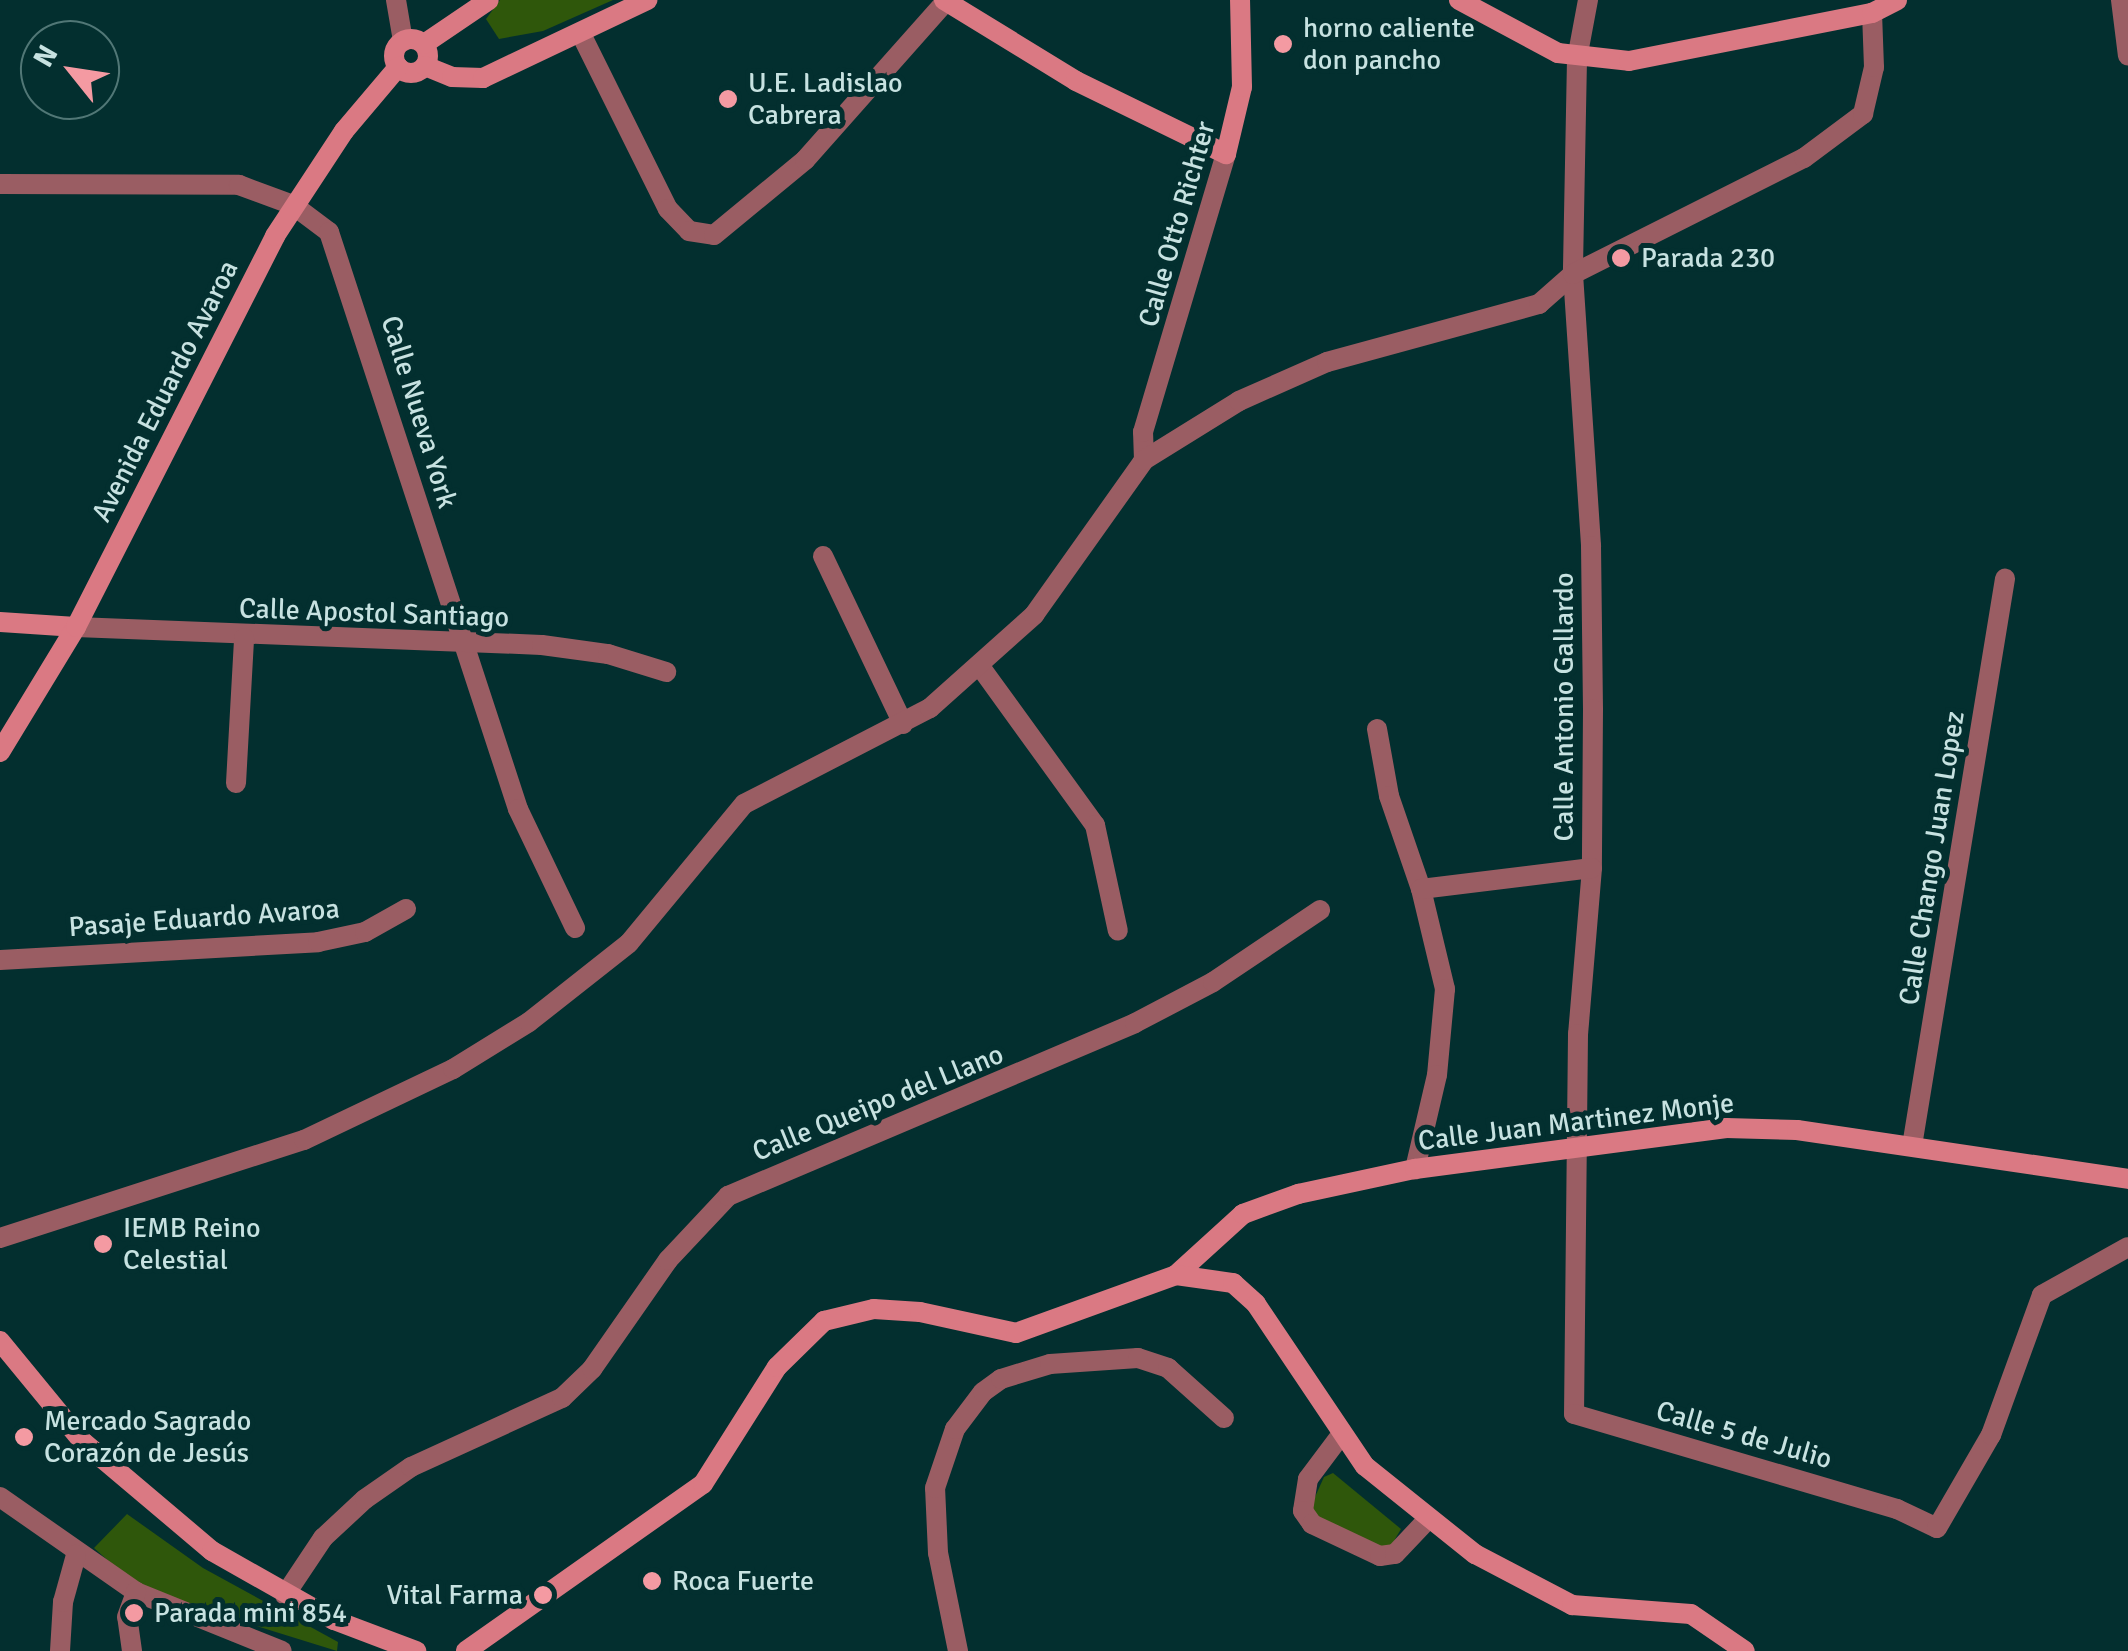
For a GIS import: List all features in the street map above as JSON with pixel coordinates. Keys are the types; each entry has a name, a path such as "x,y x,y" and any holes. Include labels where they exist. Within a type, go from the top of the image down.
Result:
{"street":[{"path":"396,0 425,66 452,77 484,78 582,36 647,0"},
{"path":"425,66 412,73 398,67 394,53 489,0"},
{"path":"582,36 668,210 690,231 714,235 804,160 946,0 1076,82 1226,154"},
{"name":"Calle Otto Richter","path":"1144,460 1143,432 1226,154 1242,87 1240,0"},
{"path":"1460,0 1578,60 1629,61 1872,13 1897,0"},
{"name":"Calle Antonio Gallardo","path":"1574,1414 1576,1148 1592,868 1591,546 1573,274 1578,60 1588,0"},
{"path":"2122,0 2128,56"},
{"path":"0,1238 304,1140 452,1069 596,974 755,795 903,724 979,665 1066,579 1124,480 1144,460 1239,401 1327,362 1539,304 1573,274 1804,158 1853,126 1872,95 1872,13"},
{"name":"Avenida Eduardo Avaroa","path":"0,752 76,628 293,205 398,67"},
{"name":"Calle Nueva York","path":"0,184 239,185 293,205 320,222 340,252 518,808 575,928"},
{"path":"823,556 903,724"},
{"name":"Calle Chango Juan Lopez","path":"1912,1146 2005,579"},
{"path":"0,622 76,628"},
{"name":"Calle Apostol Santiago","path":"76,628 608,654 666,672"},
{"path":"236,783 244,638"},
{"path":"979,665 1095,825 1118,930"},
{"path":"1377,729 1389,796 1422,889 1445,988 1437,1076 1415,1170"},
{"path":"1422,889 1592,868"},
{"name":"Pasaje Eduardo Avaroa","path":"0,960 318,942 365,932 406,908"},
{"name":"Calle Queipo del Llano","path":"285,1595 323,1538 365,1499 440,1452 562,1398 592,1369 668,1260 728,1196 1135,1023 1213,982 1320,910"},
{"name":"Calle Juan Martinez Monje","path":"1176,1275 1244,1214 1314,1190 1415,1170 1726,1128 1912,1146 2128,1179"},
{"name":"Calle 5 de Julio","path":"1574,1414 1897,1509 1938,1528 1991,1435 2042,1295 2128,1247"},
{"path":"466,1651 702,1484 777,1367 824,1320 874,1310 905,1311 1016,1332 1176,1275 1233,1283 1256,1304 1365,1466 1427,1520 1475,1554 1572,1605 1691,1614 1745,1651"},
{"path":"0,1341 83,1442 145,1500 285,1595 416,1651"},
{"path":"958,1651 938,1553 935,1488 955,1429 983,1392 1001,1378 1050,1364 1138,1358 1168,1368 1224,1418"},
{"path":"1340,1434 1308,1479 1303,1511 1312,1524 1380,1556 1396,1554 1427,1520"},
{"path":"0,1497 76,1554 136,1592 282,1651"},
{"path":"60,1651 63,1602 76,1554"},
{"path":"132,1651 128,1617 136,1592"}],"green space":[{"path":"500,0 613,0 543,31 499,39 486,19"},
{"path":"1333,1473 1401,1529 1388,1551 1327,1526 1310,1508 1324,1477"},
{"path":"127,1514 203,1568 338,1642 337,1651 170,1599 122,1573 94,1548"}],"place":[{"name":"horno caliente don pancho","path":"1283,44"},
{"name":"U.E. Ladislao Cabrera","path":"728,99"},
{"name":"Parada 230","path":"1621,258"},
{"name":"IEMB Reino Celestial","path":"103,1244"},
{"name":"Mercado Sagrado Corazón de Jesús","path":"24,1437"},
{"name":"Roca Fuerte","path":"652,1581"},
{"name":"Vital Farma","path":"543,1595"},
{"name":"Parada mini 854","path":"134,1613"}]}
